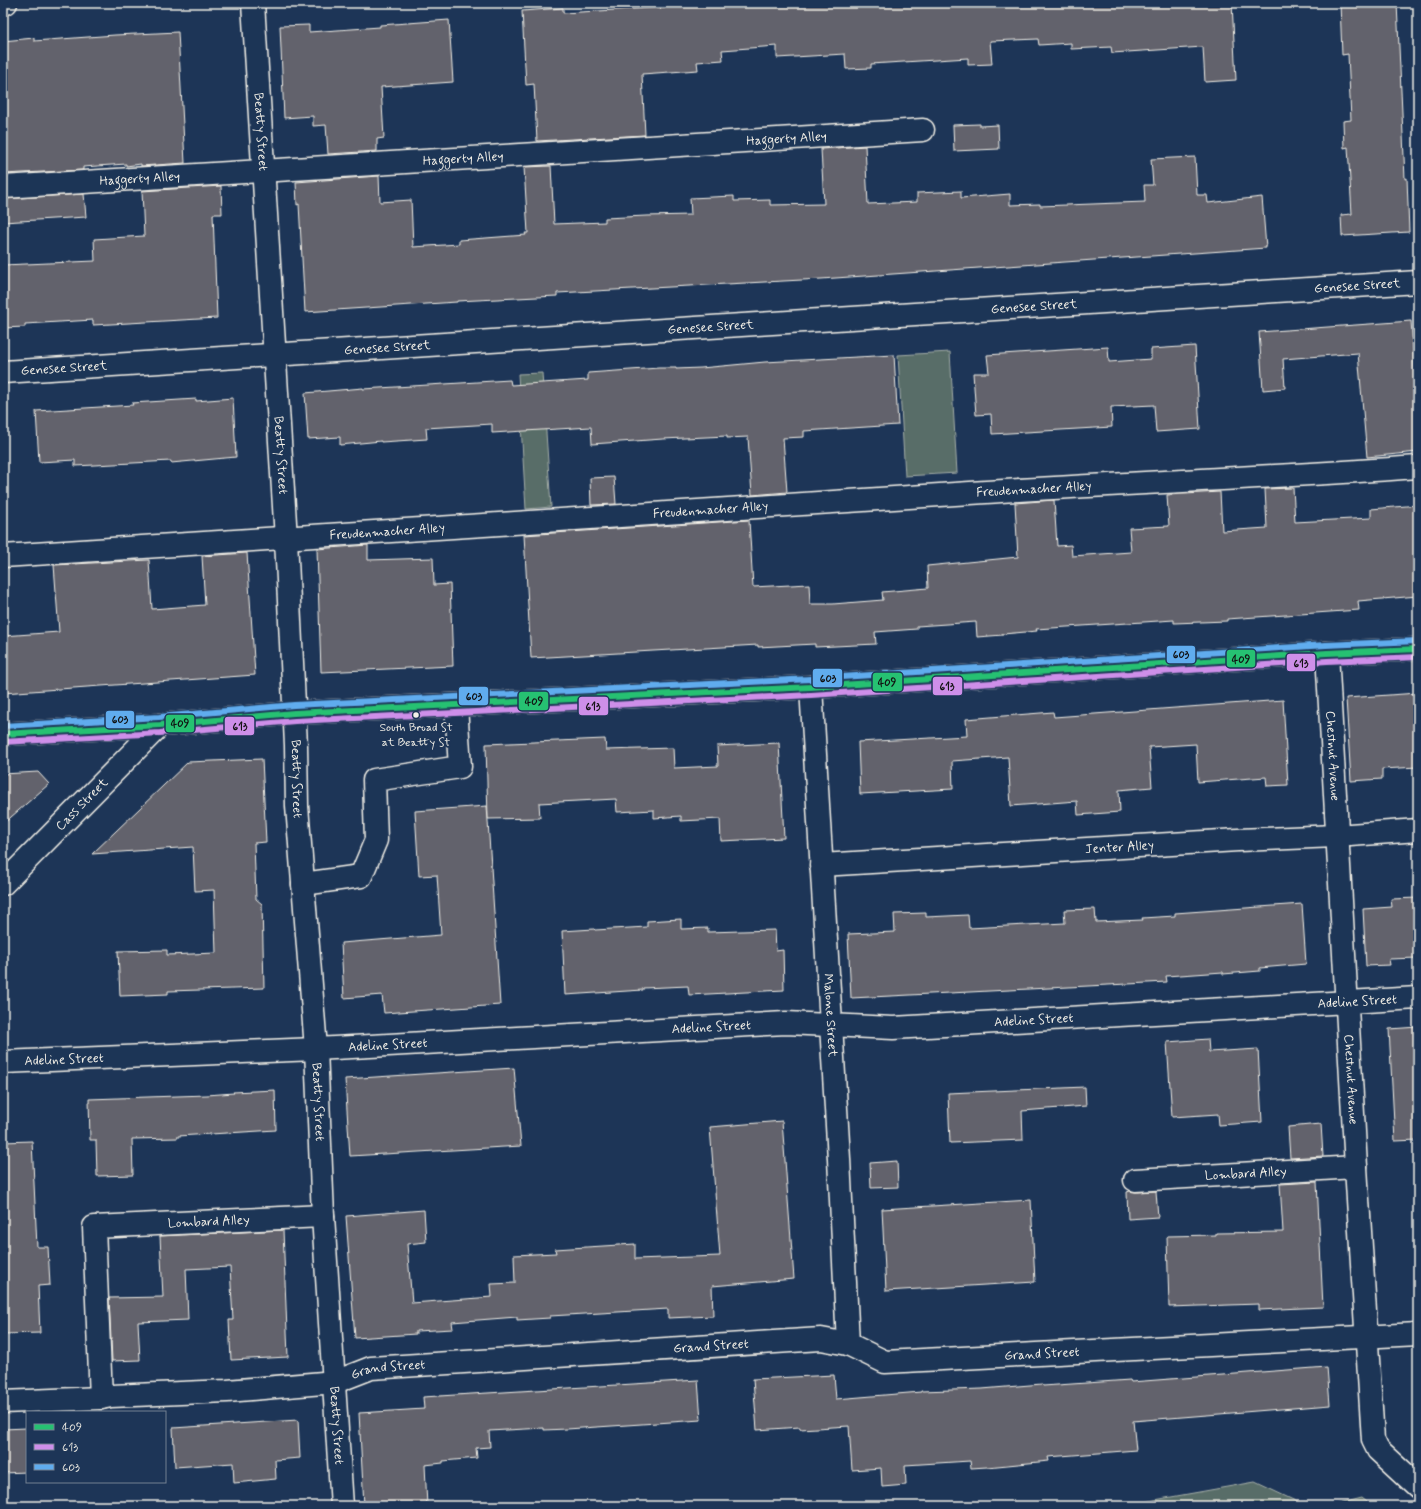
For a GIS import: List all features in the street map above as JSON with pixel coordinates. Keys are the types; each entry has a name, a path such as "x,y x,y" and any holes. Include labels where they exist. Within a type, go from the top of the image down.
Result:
{"street":[{"name":"Beatty Street","path":"253,3 286,539 297,806 316,1050 323,1216 342,1506"},
{"name":"Haggerty Alley","path":"3,187 924,130"},
{"name":"Genesee Street","path":"3,372 1418,282"},
{"name":"Freudenmacher Alley","path":"3,556 286,539 920,496 1418,467"},
{"path":"3,734 160,725 294,713 811,687 1327,653 1418,649"},
{"name":"Chestnut Avenue","path":"1327,653 1336,836 1374,1440 1378,1450 1418,1486"},
{"name":"Malone Street","path":"811,687 840,1159 848,1344"},
{"path":"303,884 361,876 376,840 374,780 460,767 456,706"},
{"name":"Cass Street","path":"3,884 160,725"},
{"name":"Jenter Alley","path":"821,865 1418,830"},
{"name":"Adeline Street","path":"3,1062 316,1050 786,1023 893,1028 1418,998"},
{"name":"Lombard Alley","path":"1136,1180 1356,1167"},
{"name":"Lombard Alley","path":"101,1398 94,1227 323,1216"},
{"name":"Grand Street","path":"3,1402 101,1398 111,1396 227,1390 335,1382 371,1368 821,1339 848,1344 885,1362 1418,1334"}],"green space":[{"path":"950,352 957,473 905,476 898,355"},
{"path":"542,373 551,507 526,509 518,374"},
{"path":"1255,1482 1306,1506 1121,1506"},
{"path":"1362,1498 1372,1506 1330,1506"}],"building":[{"path":"668,3 1232,3 1236,80 1205,82 1203,47 1112,53 1111,47 1071,49 1071,43 1039,45 1038,39 990,41 992,64 968,65 968,58 871,64 871,68 846,69 845,54 777,58 777,46 722,50 723,60 697,62 698,70 642,74 645,135 537,141 534,84 526,85 522,11 563,8 563,13 668,7"},
{"path":"1340,3 1397,3 1405,179 1407,178 1409,232 1342,236 1341,215 1352,214 1348,147 1344,148 1343,121 1351,120 1348,54 1342,55"},
{"path":"449,20 453,82 381,87 384,138 377,139 377,151 328,154 326,125 313,126 313,116 284,118 280,26 309,25 309,32"},
{"path":"178,32 185,163 141,166 141,164 126,166 126,164 83,167 83,170 3,174 3,41 34,38 34,41"},
{"path":"980,124 980,126 998,125 999,149 954,151 953,125"},
{"path":"865,146 868,204 917,202 917,193 961,191 961,198 1010,194 1010,205 1040,204 1040,206 1145,202 1144,185 1153,185 1151,159 1195,157 1197,195 1207,195 1208,203 1262,197 1266,248 821,279 557,293 557,296 457,301 305,312 299,204 297,205 296,182 379,176 380,202 411,200 413,247 459,244 459,240 526,235 525,233 528,233 524,167 551,166 554,224 605,222 605,218 691,215 690,198 734,196 734,201 770,200 770,205 824,204 821,149"},
{"path":"221,186 222,214 213,214 217,318 93,325 93,320 25,324 25,327 3,328 3,265 95,261 94,239 144,236 142,191"},
{"path":"84,194 86,217 3,222 3,199"},
{"path":"1411,321 1415,375 1417,375 1418,391 1418,452 1367,457 1358,353 1283,359 1285,388 1263,390 1259,332"},
{"path":"1195,346 1200,429 1156,432 1154,405 1111,407 1112,427 992,434 991,414 976,415 973,373 989,373 987,355 1108,347 1109,362 1151,359 1151,349"},
{"path":"894,355 898,425 804,431 804,437 783,438 787,492 752,495 748,437 727,438 727,436 592,444 591,427 492,433 492,424 426,428 427,439 340,445 340,437 308,439 305,393 363,388 510,380 511,385 588,380 588,373 659,368 701,368 765,362"},
{"path":"233,398 236,457 171,463 171,461 75,466 75,460 39,462 36,411 133,405 132,403"},
{"path":"614,477 616,504 591,505 590,478"},
{"path":"1293,488 1295,522 1371,518 1371,509 1418,505 1418,596 1358,601 1359,610 1227,619 1227,621 1174,623 1174,620 1036,629 1037,631 977,637 976,622 917,626 917,629 875,632 876,644 815,647 815,644 758,647 758,645 531,658 524,535 749,520 753,587 809,584 810,604 833,604 883,600 882,592 928,588 927,566 1018,557 1015,503 1054,500 1057,546 1071,545 1072,556 1131,552 1129,528 1169,526 1167,495 1220,492 1222,531 1267,528 1265,489"},
{"path":"368,545 368,560 433,558 434,585 450,584 453,666 321,672 317,549"},
{"path":"247,553 255,675 3,693 3,636 59,632 54,565 149,560 152,609 205,605 202,556"},
{"path":"1418,693 1418,767 1382,769 1382,779 1351,781 1346,698"},
{"path":"1283,700 1288,785 1267,786 1266,777 1198,782 1196,744 1149,747 1152,787 1119,790 1120,812 1078,815 1077,801 1011,806 1008,757 952,761 953,789 860,794 858,742 967,736 966,719 1053,712 1054,717"},
{"path":"605,739 606,750 673,748 674,768 718,766 717,746 779,743 784,838 721,841 720,819 681,821 681,816 654,818 654,810 617,812 616,799 539,803 540,818 488,819 486,744"},
{"path":"262,759 266,842 254,843 256,899 262,904 264,988 168,991 168,994 120,996 118,951 167,950 167,955 216,953 214,890 195,891 193,847 92,854 188,762"},
{"path":"38,772 49,784 3,824 3,774"},
{"path":"487,806 500,1005 384,1013 382,995 344,998 341,943 441,935 437,875 419,876 415,811"},
{"path":"1418,898 1418,958 1389,959 1390,965 1366,966 1363,909 1392,907 1391,899"},
{"path":"1302,904 1306,964 1260,968 1260,971 1166,976 1167,982 851,998 848,934 895,932 894,914 926,913 926,917 968,915 969,928 1065,923 1064,910 1095,909 1096,922 1143,920 1142,918 1175,916 1175,913"},
{"path":"681,919 681,929 708,928 708,932 775,930 776,951 783,950 784,990 689,995 688,986 643,988 643,990 565,995 562,931 647,927 647,921"},
{"path":"1418,1027 1418,1140 1395,1141 1389,1029"},
{"path":"1208,1039 1209,1052 1258,1049 1262,1122 1219,1125 1218,1114 1172,1117 1167,1042"},
{"path":"514,1068 521,1146 350,1156 345,1079"},
{"path":"1085,1087 1086,1106 1022,1111 1023,1140 950,1143 948,1093"},
{"path":"275,1090 276,1130 178,1136 178,1138 132,1139 133,1175 97,1176 96,1140 90,1140 89,1099 207,1095"},
{"path":"782,1121 794,1279 712,1286 713,1316 668,1318 668,1309 550,1316 550,1318 517,1320 517,1317 452,1322 453,1329 416,1331 416,1334 355,1338 346,1216 424,1210 426,1242 407,1244 412,1303 492,1297 491,1284 515,1283 514,1255 556,1253 555,1249 635,1244 635,1259 720,1256 710,1127"},
{"path":"1321,1124 1323,1156 1290,1158 1288,1127"},
{"path":"32,1141 37,1247 48,1247 50,1285 38,1286 40,1333 3,1334 3,1142"},
{"path":"897,1161 898,1187 871,1188 870,1163"},
{"path":"1317,1182 1323,1307 1259,1310 1259,1304 1169,1307 1167,1236 1216,1235 1216,1233 1283,1232 1280,1184"},
{"path":"1156,1191 1158,1217 1128,1219 1127,1192"},
{"path":"1031,1200 1035,1282 886,1291 882,1209"},
{"path":"283,1230 288,1357 231,1360 229,1320 233,1320 230,1267 186,1269 188,1320 138,1322 140,1360 112,1361 109,1298 163,1297 160,1236"},
{"path":"1327,1367 1330,1405 1133,1421 1136,1450 1048,1457 1049,1461 987,1467 971,1468 970,1461 905,1465 906,1485 882,1487 881,1468 852,1470 849,1426 757,1430 753,1379 834,1375 836,1399 921,1391 982,1389 1042,1384 1043,1386 1130,1380 1131,1382"},
{"path":"698,1380 701,1420 567,1429 544,1430 544,1428 489,1431 490,1447 476,1448 477,1458 443,1461 443,1463 425,1465 427,1506 364,1506 359,1413 424,1409 423,1397"},
{"path":"298,1420 300,1458 275,1460 276,1479 234,1483 233,1463 175,1467 173,1428"},
{"path":"26,1428 26,1472 3,1473 3,1429"}],"transit line":[{"name":"603","path":"3,726 159,717 294,705 811,679 1326,645 1418,641"},
{"name":"409","path":"3,734 160,725 294,713 811,687 1327,653 1418,649"},
{"name":"613","path":"3,742 160,733 295,721 811,695 1327,661 1418,657"}],"place":[{"name":"South Broad St at Beatty St","path":"416,715"}]}
